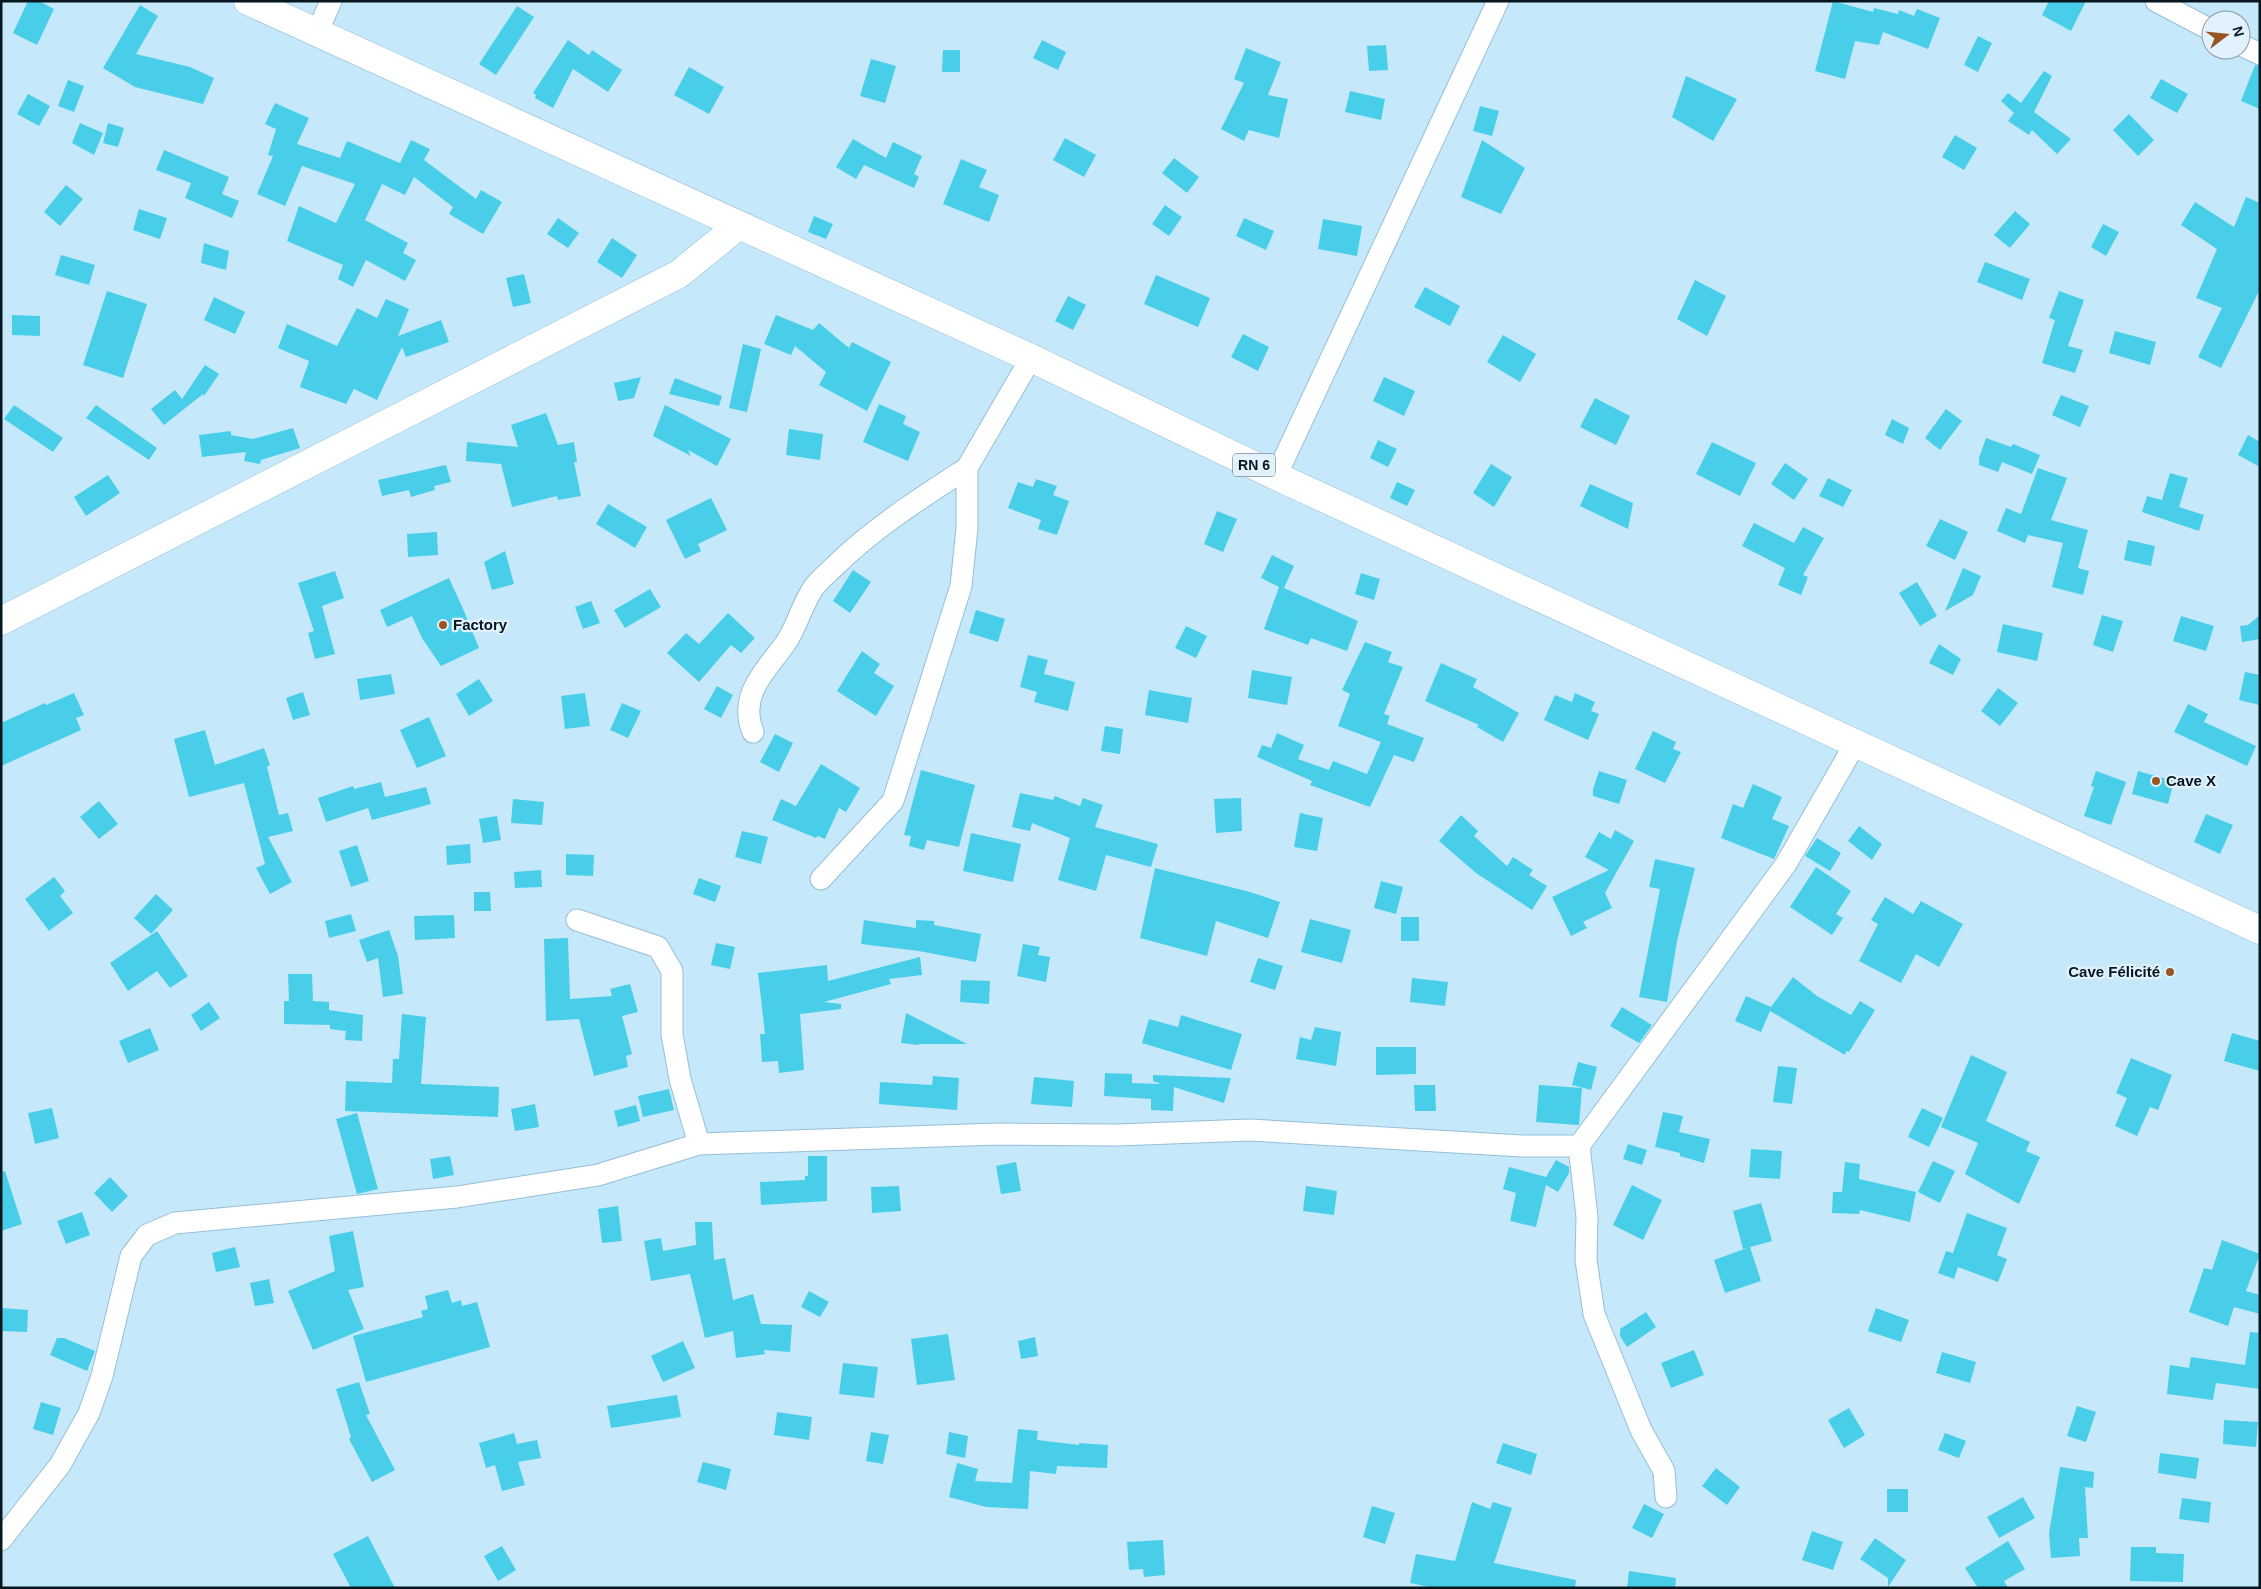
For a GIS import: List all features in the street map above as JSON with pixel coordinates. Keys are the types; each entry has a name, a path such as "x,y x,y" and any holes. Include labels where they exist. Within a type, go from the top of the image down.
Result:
{"main road":[{"name":"RN 6","path":"248,1 1031,358 1276,476 2260,930"},
{"path":"1,621 679,274 738,226"}],"street":[{"path":"317,33 331,1"},
{"path":"1276,476 1498,1"},
{"path":"2156,1 2201,25"},
{"path":"753,732 748,720 750,704 758,678 786,643 814,586 887,521 967,468 1031,358"},
{"path":"821,879 893,801 961,586 967,528 967,468"},
{"path":"1666,1497 1664,1471 1641,1430 1594,1314 1586,1260 1587,1217 1579,1146 1786,864 1855,744"},
{"path":"577,920 658,947 672,971 672,1034 680,1079 699,1144"},
{"path":"1,1540 60,1465 88,1413 102,1376 130,1256 147,1235 175,1223 457,1197 598,1174 699,1144 902,1136 998,1134 1117,1135 1250,1130 1522,1146 1579,1146"}],"building":[{"path":"28,1 39,1 54,9 37,45 13,33"},
{"path":"1833,1 1873,12 1874,8 1898,14 1899,10 1914,16 1917,9 1940,18 1928,49 1883,32 1879,45 1855,41 1845,79 1815,71"},
{"path":"2049,1 2086,1 2071,31 2042,15"},
{"path":"140,5 158,16 136,54 190,67 214,78 203,104 135,87 103,68"},
{"path":"517,6 534,17 496,75 479,64"},
{"path":"1978,36 1992,43 1978,72 1964,65"},
{"path":"568,40 589,55 592,50 622,70 608,92 573,69 553,108 535,98 536,95 533,93"},
{"path":"1042,40 1066,52 1058,70 1033,58"},
{"path":"1386,45 1388,70 1369,71 1367,46"},
{"path":"1246,48 1281,62 1268,95 1288,99 1279,138 1249,130 1244,141 1221,129 1244,83 1234,79"},
{"path":"943,50 960,50 960,72 942,72"},
{"path":"871,59 896,66 885,103 860,96"},
{"path":"2255,65 2260,66 2260,109 2241,101"},
{"path":"689,67 724,87 709,114 674,95"},
{"path":"2044,71 2052,76 2034,112 2071,139 2057,154 2032,130 2029,135 2008,121 2014,113 2001,101 2008,93 2021,103"},
{"path":"1686,76 1737,99 1713,141 1672,117"},
{"path":"2161,79 2188,94 2177,113 2150,98"},
{"path":"68,80 84,86 74,112 58,106"},
{"path":"1350,91 1385,99 1381,120 1345,112"},
{"path":"28,94 50,106 39,126 17,114"},
{"path":"275,103 309,118 297,144 340,158 347,141 400,163 411,140 430,149 424,160 476,199 481,190 502,202 483,234 449,214 453,207 414,177 405,195 382,184 365,220 408,243 403,253 416,260 405,281 366,260 353,287 338,279 343,265 287,241 299,206 336,223 355,184 302,166 285,206 257,194 273,156 268,155 276,129 265,124"},
{"path":"1480,106 1499,111 1492,136 1473,131"},
{"path":"2129,114 2154,140 2138,156 2113,130"},
{"path":"80,123 103,133 94,155 72,143"},
{"path":"108,123 124,128 118,147 103,143"},
{"path":"1955,135 1977,148 1964,170 1942,157"},
{"path":"1065,138 1096,155 1084,177 1053,160"},
{"path":"853,139 886,158 893,142 922,156 914,174 919,177 914,188 864,165 856,179 836,167"},
{"path":"1482,140 1525,168 1501,214 1461,197"},
{"path":"164,150 229,177 222,194 239,201 232,218 185,198 191,183 156,170"},
{"path":"1174,158 1199,177 1187,193 1162,173"},
{"path":"961,159 987,170 979,187 999,195 989,222 943,204"},
{"path":"66,185 83,199 60,226 44,212"},
{"path":"2246,197 2260,203 2260,289 2221,368 2198,357 2222,308 2196,298 2217,249 2181,225 2195,202 2234,227"},
{"path":"1165,205 1182,217 1169,236 1152,224"},
{"path":"139,209 167,218 160,239 133,230"},
{"path":"2015,211 2030,224 2010,248 1994,235"},
{"path":"814,216 833,224 826,239 808,232"},
{"path":"558,218 579,233 568,248 547,234"},
{"path":"1244,218 1274,231 1266,250 1236,236"},
{"path":"1323,219 1362,226 1357,256 1318,249"},
{"path":"2103,224 2119,232 2106,256 2091,247"},
{"path":"612,238 637,255 622,278 597,262"},
{"path":"204,243 229,251 226,270 201,263"},
{"path":"61,255 95,265 89,285 55,275"},
{"path":"1985,262 2030,279 2022,300 1977,282"},
{"path":"524,274 531,303 513,307 506,278"},
{"path":"1156,275 1210,298 1198,327 1144,304"},
{"path":"1695,280 1726,296 1707,336 1677,319"},
{"path":"1425,287 1460,306 1450,326 1414,307"},
{"path":"107,291 147,304 123,378 83,365"},
{"path":"2059,291 2084,300 2068,346 2083,350 2075,373 2042,363 2055,320 2049,318"},
{"path":"1068,296 1086,305 1073,330 1055,321"},
{"path":"214,297 245,312 235,334 204,320"},
{"path":"386,299 409,309 398,336 441,320 449,342 406,357 402,347 377,400 354,389 346,404 300,387 309,361 278,348 287,324 337,346 357,308 377,318"},
{"path":"12,315 40,316 40,336 12,335"},
{"path":"776,315 813,330 819,323 849,348 852,342 891,362 867,411 819,385 826,372 795,346 791,355 764,344"},
{"path":"2115,331 2156,342 2150,365 2109,353"},
{"path":"1243,334 1269,347 1258,371 1231,357"},
{"path":"1503,335 1536,354 1520,382 1487,362"},
{"path":"743,344 761,349 747,412 729,408"},
{"path":"205,365 219,374 204,396 203,394 164,425 151,409 175,390 182,399"},
{"path":"641,377 634,398 618,401 614,383"},
{"path":"1384,377 1415,391 1404,416 1373,401"},
{"path":"675,378 722,396 719,406 669,394"},
{"path":"2061,395 2089,406 2080,427 2052,415"},
{"path":"1595,398 1630,416 1616,445 1580,427"},
{"path":"879,404 906,416 903,424 920,432 908,461 863,442"},
{"path":"14,405 63,438 53,452 4,419"},
{"path":"96,405 157,448 149,460 86,418"},
{"path":"665,405 731,439 717,466 688,450 691,456 653,436"},
{"path":"1946,409 1962,421 1940,450 1925,438"},
{"path":"546,413 558,445 574,442 577,462 574,462 581,496 558,500 557,496 512,507 501,464 466,461 467,442 518,447 511,425"},
{"path":"1892,419 1909,428 1903,444 1885,435"},
{"path":"293,428 300,448 261,460 260,464 244,461 246,452 202,457 199,435 231,431 231,435 253,439"},
{"path":"789,429 823,434 820,460 786,455"},
{"path":"2248,435 2260,442 2260,467 2238,455"},
{"path":"1986,438 2011,447 2013,444 2040,455 2032,474 2002,462 1998,472 1979,465 1979,458"},
{"path":"1378,440 1397,449 1388,467 1370,458"},
{"path":"1712,442 1756,463 1740,496 1696,474"},
{"path":"1785,463 1808,479 1794,500 1771,484"},
{"path":"1491,464 1512,477 1494,507 1473,493"},
{"path":"446,465 451,482 434,486 435,490 411,497 409,490 382,496 378,480"},
{"path":"2038,468 2067,478 2051,520 2088,530 2078,568 2089,571 2083,595 2052,587 2063,543 2028,535 2025,543 1997,531 2006,508 2021,514"},
{"path":"2170,473 2188,478 2179,507 2204,515 2199,531 2142,512 2147,496 2162,500"},
{"path":"108,475 120,493 86,516 74,497"},
{"path":"1828,478 1852,490 1843,507 1819,496"},
{"path":"1036,479 1057,486 1053,495 1069,501 1057,535 1038,529 1041,520 1008,508 1018,482 1033,487"},
{"path":"1397,482 1415,490 1407,506 1390,498"},
{"path":"1590,484 1633,503 1628,529 1580,506"},
{"path":"711,498 727,530 698,544 701,551 685,559 666,520"},
{"path":"608,504 647,527 635,548 596,524"},
{"path":"1217,511 1237,519 1223,552 1204,544"},
{"path":"1940,519 1968,532 1955,560 1926,546"},
{"path":"1754,523 1794,543 1803,527 1824,538 1803,575 1808,577 1801,595 1778,585 1785,568 1742,546"},
{"path":"437,532 438,555 408,557 407,534"},
{"path":"2128,540 2155,546 2151,566 2124,560"},
{"path":"505,551 514,584 492,590 484,562"},
{"path":"1272,555 1294,566 1284,588 1358,621 1347,651 1311,638 1308,645 1264,629 1279,587 1261,578"},
{"path":"1963,568 1981,576 1973,595 1945,611"},
{"path":"853,570 871,582 850,613 833,601"},
{"path":"335,571 344,598 322,606 335,654 315,659 308,633 314,631 298,583"},
{"path":"1361,573 1380,579 1374,600 1355,594"},
{"name":"Factory","path":"449,578 479,648 441,666 422,638 412,616 387,627 380,610"},
{"path":"1917,582 1937,616 1920,626 1899,593"},
{"path":"650,589 661,607 625,628 614,610"},
{"path":"591,601 600,623 583,629 575,607"},
{"path":"976,610 1005,619 998,642 969,633"},
{"path":"728,613 755,638 741,653 731,645 699,682 667,653 686,633 699,644"},
{"path":"2102,615 2123,621 2113,652 2093,645"},
{"path":"2260,615 2260,639 2242,642 2240,626 2248,625"},
{"path":"2181,616 2214,626 2206,651 2173,641"},
{"path":"2003,624 2043,633 2037,661 1997,652"},
{"path":"1186,626 1207,636 1196,658 1175,648"},
{"path":"1365,642 1392,652 1388,662 1403,667 1384,714 1390,716 1387,724 1424,738 1414,762 1394,755 1370,807 1310,785 1312,781 1257,757 1262,745 1271,748 1277,733 1304,745 1298,759 1329,770 1333,761 1367,774 1381,742 1338,726 1350,694 1342,690"},
{"path":"1939,644 1961,659 1953,675 1929,663"},
{"path":"862,651 880,664 874,673 894,686 876,716 837,691"},
{"path":"1028,655 1048,660 1044,674 1075,682 1068,711 1034,702 1037,692 1020,687"},
{"path":"1441,663 1477,679 1473,687 1519,713 1503,742 1477,727 1479,725 1425,701"},
{"path":"1252,670 1292,677 1287,705 1248,698"},
{"path":"2245,672 2260,675 2260,705 2239,700"},
{"path":"391,674 395,694 360,700 357,679"},
{"path":"479,679 493,701 469,716 456,694"},
{"path":"717,686 733,695 721,718 704,709"},
{"path":"1998,688 2018,703 2000,726 1981,711"},
{"path":"1149,690 1192,698 1188,723 1145,715"},
{"path":"303,692 310,715 293,720 286,698"},
{"path":"74,693 84,715 76,718 81,730 1,766 1,723 45,703 46,705"},
{"path":"585,693 590,726 565,729 561,696"},
{"path":"1575,693 1595,702 1591,711 1599,714 1588,740 1544,720 1555,695 1572,702"},
{"path":"622,703 641,711 628,738 610,730"},
{"path":"2188,704 2208,714 2204,722 2256,746 2247,766 2174,732"},
{"path":"429,717 446,756 417,768 400,730"},
{"path":"1105,726 1123,729 1120,754 1101,751"},
{"path":"205,730 215,765 264,748 270,765 267,767 279,815 288,813 293,831 268,837 292,882 270,894 256,868 265,864 244,783 189,797 174,739"},
{"path":"1653,731 1676,742 1673,749 1681,752 1665,783 1635,769"},
{"path":"775,734 793,743 779,772 760,762"},
{"path":"821,764 860,788 846,812 839,808 825,839 818,836 816,838 772,820 781,799 796,806"},
{"path":"921,770 975,785 959,847 927,840 924,850 909,846 911,836 904,835"},
{"path":"1599,771 1627,780 1619,804 1593,796 1593,789"},
{"path":"2096,771 2126,782 2111,825 2084,816 2094,787 2091,786"},
{"path":"2138,771 2174,781 2168,804 2132,794"},
{"path":"381,782 385,797 426,787 431,804 372,820 368,808 326,822 318,798 353,786 354,789"},
{"path":"1753,784 1782,797 1772,819 1789,826 1774,859 1721,838 1733,804 1743,808"},
{"path":"1020,793 1053,800 1055,796 1080,806 1083,798 1103,805 1095,827 1158,844 1151,867 1106,855 1096,891 1058,880 1070,838 1032,823 1030,831 1012,827"},
{"path":"1241,798 1242,831 1216,833 1214,799"},
{"path":"513,799 544,802 542,825 511,823"},
{"path":"99,801 118,824 99,839 80,817"},
{"path":"1300,813 1323,818 1317,851 1294,847"},
{"path":"2206,814 2233,825 2220,854 2194,842"},
{"path":"1461,815 1478,831 1474,836 1507,866 1513,857 1533,870 1529,875 1547,886 1532,910 1476,873 1439,841"},
{"path":"497,816 501,840 483,843 479,819"},
{"path":"1859,826 1882,844 1872,860 1848,841"},
{"path":"1615,830 1634,841 1605,893 1612,908 1583,922 1587,928 1571,936 1552,897 1609,870 1585,857 1599,832 1611,839"},
{"path":"742,831 768,837 761,864 735,857"},
{"path":"971,833 1021,844 1013,882 963,871"},
{"path":"1817,838 1841,853 1830,871 1805,856"},
{"path":"470,844 471,863 447,865 446,846"},
{"path":"357,845 369,881 351,887 339,851"},
{"path":"566,854 594,855 593,876 566,875"},
{"path":"1655,859 1695,868 1677,941 1667,1002 1639,997 1660,889 1649,887"},
{"path":"1816,867 1851,891 1836,914 1843,918 1832,935 1790,907"},
{"path":"1155,868 1250,892 1280,902 1268,938 1216,921 1207,956 1140,938"},
{"path":"541,870 542,887 515,888 514,872"},
{"path":"54,877 65,891 60,896 73,913 49,931 25,899"},
{"path":"699,878 721,886 715,902 693,894"},
{"path":"1381,881 1403,887 1396,914 1374,908"},
{"path":"474,892 490,892 491,911 474,911"},
{"path":"156,894 173,910 151,934 134,918"},
{"path":"1885,897 1913,914 1921,901 1963,924 1939,967 1916,954 1901,983 1859,961 1878,924 1871,920"},
{"path":"351,914 356,931 329,938 325,921"},
{"path":"454,915 455,938 415,940 414,916"},
{"path":"1401,917 1419,917 1419,941 1401,941"},
{"path":"1310,919 1351,930 1342,963 1301,952"},
{"path":"864,920 916,928 916,920 934,921 934,925 981,934 976,962 919,951 861,944"},
{"path":"389,930 398,956 403,994 383,997 378,958 367,962 359,940"},
{"path":"157,931 188,976 170,988 157,971 128,991 110,963"},
{"path":"568,938 570,999 612,996 610,989 630,984 638,1012 622,1016 632,1054 626,1056 628,1067 594,1076 579,1019 546,1021 544,939"},
{"path":"716,943 735,947 730,969 711,965"},
{"path":"1023,944 1040,947 1038,955 1050,957 1046,982 1017,976"},
{"path":"920,957 922,975 889,979 891,984 824,1002 841,1004 841,1009 800,1014 804,1070 779,1073 778,1061 762,1062 760,1034 765,1034 758,973 827,965 828,981"},
{"path":"1258,958 1283,966 1275,990 1250,982"},
{"path":"288,974 312,974 313,1001 329,1002 329,1010 363,1015 362,1041 345,1040 346,1031 330,1029 330,1025 284,1024 284,1001 289,1001"},
{"path":"1793,977 1817,996 1851,1015 1860,1001 1875,1010 1849,1052 1846,1051 1845,1055 1770,1011 1761,1032 1735,1021 1746,996 1771,1007"},
{"path":"1412,978 1448,982 1445,1006 1410,1002"},
{"path":"961,980 990,981 989,1004 960,1002"},
{"path":"209,1002 220,1018 201,1031 191,1015"},
{"path":"1622,1007 1652,1025 1639,1043 1610,1026"},
{"path":"906,1013 967,1044 919,1045 901,1043"},
{"path":"402,1014 426,1017 421,1084 499,1087 498,1117 345,1111 346,1081 392,1083 393,1059 399,1059"},
{"path":"1181,1015 1242,1034 1231,1070 1142,1043 1149,1019 1178,1027"},
{"path":"1315,1027 1341,1032 1336,1066 1296,1059 1300,1037 1311,1040"},
{"path":"150,1028 159,1050 128,1063 119,1041"},
{"path":"2232,1033 2260,1041 2260,1071 2224,1061"},
{"path":"1376,1047 1416,1047 1416,1074 1376,1075"},
{"path":"1971,1055 2007,1072 1986,1121 2030,1142 2026,1151 2040,1157 2019,1204 1965,1174 1978,1143 1941,1127"},
{"path":"2131,1058 2172,1075 2158,1110 2150,1107 2137,1136 2115,1126 2127,1098 2116,1093"},
{"path":"1578,1062 1597,1067 1591,1090 1572,1085"},
{"path":"1778,1066 1797,1068 1792,1104 1773,1102"},
{"path":"1105,1073 1132,1074 1132,1083 1161,1084 1153,1081 1153,1075 1231,1078 1224,1103 1174,1087 1173,1111 1151,1110 1151,1099 1104,1096"},
{"path":"933,1076 959,1078 957,1110 879,1104 880,1082 932,1085"},
{"path":"1034,1077 1074,1081 1072,1107 1031,1104"},
{"path":"1414,1085 1435,1085 1436,1111 1415,1111"},
{"path":"1539,1085 1582,1088 1579,1125 1536,1122"},
{"path":"669,1089 674,1110 643,1117 638,1096"},
{"path":"535,1104 539,1127 515,1131 511,1109"},
{"path":"636,1105 640,1121 618,1127 614,1111"},
{"path":"52,1108 59,1138 35,1144 28,1113"},
{"path":"1922,1108 1943,1118 1929,1147 1908,1137"},
{"path":"1663,1112 1683,1116 1679,1132 1710,1139 1704,1163 1680,1156 1680,1153 1655,1147"},
{"path":"357,1113 378,1189 357,1194 336,1119"},
{"path":"1628,1144 1647,1150 1642,1165 1623,1159"},
{"path":"1751,1149 1782,1151 1780,1179 1749,1177"},
{"path":"450,1156 454,1175 433,1179 430,1159"},
{"path":"808,1156 827,1156 827,1201 761,1205 760,1182 805,1180 805,1176 808,1176"},
{"path":"1556,1160 1569,1167 1569,1173 1558,1192 1546,1185 1536,1227 1510,1221 1516,1193 1503,1189 1509,1167 1546,1177"},
{"path":"1933,1161 1955,1171 1940,1203 1918,1192"},
{"path":"1016,1162 1021,1191 1001,1194 996,1166"},
{"path":"1845,1162 1860,1164 1859,1179 1916,1192 1910,1222 1860,1210 1859,1214 1832,1213 1833,1192 1842,1192"},
{"path":"5,1171 22,1224 1,1231 1,1172"},
{"path":"110,1177 128,1196 112,1212 94,1193"},
{"path":"1632,1185 1662,1200 1643,1240 1613,1225"},
{"path":"899,1186 901,1211 872,1213 871,1187"},
{"path":"1306,1186 1337,1191 1334,1215 1303,1211"},
{"path":"1761,1203 1772,1241 1743,1249 1733,1211"},
{"path":"618,1206 622,1241 602,1243 598,1209"},
{"path":"82,1212 90,1235 66,1244 57,1221"},
{"path":"1967,1213 2007,1228 1997,1255 2007,1259 1998,1282 1958,1267 1954,1279 1938,1273 1946,1251 1953,1253"},
{"path":"695,1222 712,1222 714,1260 725,1258 733,1300 753,1294 761,1324 792,1325 790,1352 764,1350 765,1354 736,1358 733,1331 705,1338 690,1274 651,1281 644,1241 661,1238 663,1251 696,1245"},
{"path":"353,1231 364,1287 348,1290 364,1329 313,1350 288,1291 335,1271 329,1236"},
{"path":"2222,1240 2260,1254 2246,1291 2260,1295 2260,1314 2234,1307 2228,1326 2189,1312 2204,1268 2212,1270"},
{"path":"235,1247 240,1267 216,1272 212,1253"},
{"path":"1750,1247 1761,1281 1725,1293 1714,1260"},
{"path":"269,1279 274,1303 255,1306 250,1283"},
{"path":"448,1290 452,1303 461,1300 462,1306 477,1302 490,1347 366,1382 353,1336 423,1317 421,1311 428,1309 425,1296"},
{"path":"809,1291 829,1302 820,1317 801,1307"},
{"path":"1,1308 28,1310 27,1332 1,1331"},
{"path":"1876,1308 1909,1320 1901,1342 1868,1331"},
{"path":"1646,1312 1656,1327 1627,1347 1620,1336 1620,1329"},
{"path":"2250,1332 2260,1333 2260,1389 2216,1383 2213,1400 2167,1394 2170,1365 2189,1368 2191,1357 2245,1365"},
{"path":"948,1334 955,1380 917,1385 911,1339"},
{"path":"1035,1337 1038,1356 1021,1359 1018,1341"},
{"path":"57,1338 64,1338 95,1351 87,1371 50,1355"},
{"path":"683,1341 695,1368 663,1382 651,1356"},
{"path":"1694,1350 1704,1375 1671,1388 1661,1363"},
{"path":"1942,1352 1976,1362 1970,1383 1936,1373"},
{"path":"843,1363 878,1367 874,1398 839,1394"},
{"path":"359,1382 370,1414 366,1415 395,1470 372,1482 349,1439 351,1437 336,1389"},
{"path":"677,1395 681,1417 611,1428 607,1406"},
{"path":"41,1402 61,1408 53,1435 33,1429"},
{"path":"2077,1406 2096,1412 2086,1442 2067,1436"},
{"path":"1849,1408 1865,1435 1844,1448 1828,1420"},
{"path":"777,1412 812,1417 809,1440 774,1435"},
{"path":"2224,1420 2258,1422 2256,1447 2223,1444"},
{"path":"1018,1429 1038,1431 1037,1440 1079,1445 1079,1443 1108,1445 1107,1468 1057,1466 1056,1474 1030,1471 1028,1509 986,1507 949,1497 957,1463 978,1469 975,1481 1012,1483"},
{"path":"871,1432 889,1435 883,1464 866,1461"},
{"path":"949,1432 968,1436 965,1458 946,1454"},
{"path":"514,1433 517,1444 537,1440 541,1458 518,1462 525,1485 502,1491 495,1465 486,1468 479,1443"},
{"path":"1945,1433 1966,1441 1959,1458 1938,1450"},
{"path":"1503,1443 1537,1454 1531,1475 1496,1463"},
{"path":"2160,1453 2199,1458 2196,1479 2158,1473"},
{"path":"703,1462 731,1469 726,1490 697,1482"},
{"path":"2060,1467 2094,1472 2093,1488 2085,1487 2088,1538 2079,1538 2080,1556 2051,1558 2049,1533"},
{"path":"1716,1468 1740,1487 1727,1505 1702,1486"},
{"path":"1887,1489 1908,1489 1908,1512 1887,1512"},
{"path":"2023,1497 2035,1518 1999,1538 1987,1517"},
{"path":"2182,1498 2211,1502 2209,1523 2179,1519"},
{"path":"1472,1502 1490,1509 1493,1502 1512,1508 1494,1563 1576,1580 1575,1588 1434,1588 1410,1583 1416,1554 1455,1561"},
{"path":"1644,1504 1664,1514 1652,1538 1632,1528"},
{"path":"1372,1506 1395,1513 1385,1544 1363,1537"},
{"path":"1812,1531 1843,1542 1833,1570 1802,1560"},
{"path":"368,1536 395,1588 351,1588 333,1554"},
{"path":"1875,1538 1906,1560 1888,1587 1888,1578 1860,1559"},
{"path":"1163,1540 1165,1575 1144,1577 1143,1569 1129,1570 1127,1542"},
{"path":"2008,1541 2025,1569 2004,1581 2008,1588 1978,1588 1965,1568"},
{"path":"502,1546 516,1570 498,1581 484,1556"},
{"path":"2131,1547 2156,1547 2156,1553 2184,1554 2183,1582 2130,1581"},
{"path":"1629,1571 1676,1578 1675,1588 1627,1588"}],"place":[{"name":"Factory","path":"443,625"},
{"name":"Cave X","path":"2156,781"},
{"name":"Cave Félicité","path":"2170,972"}]}
